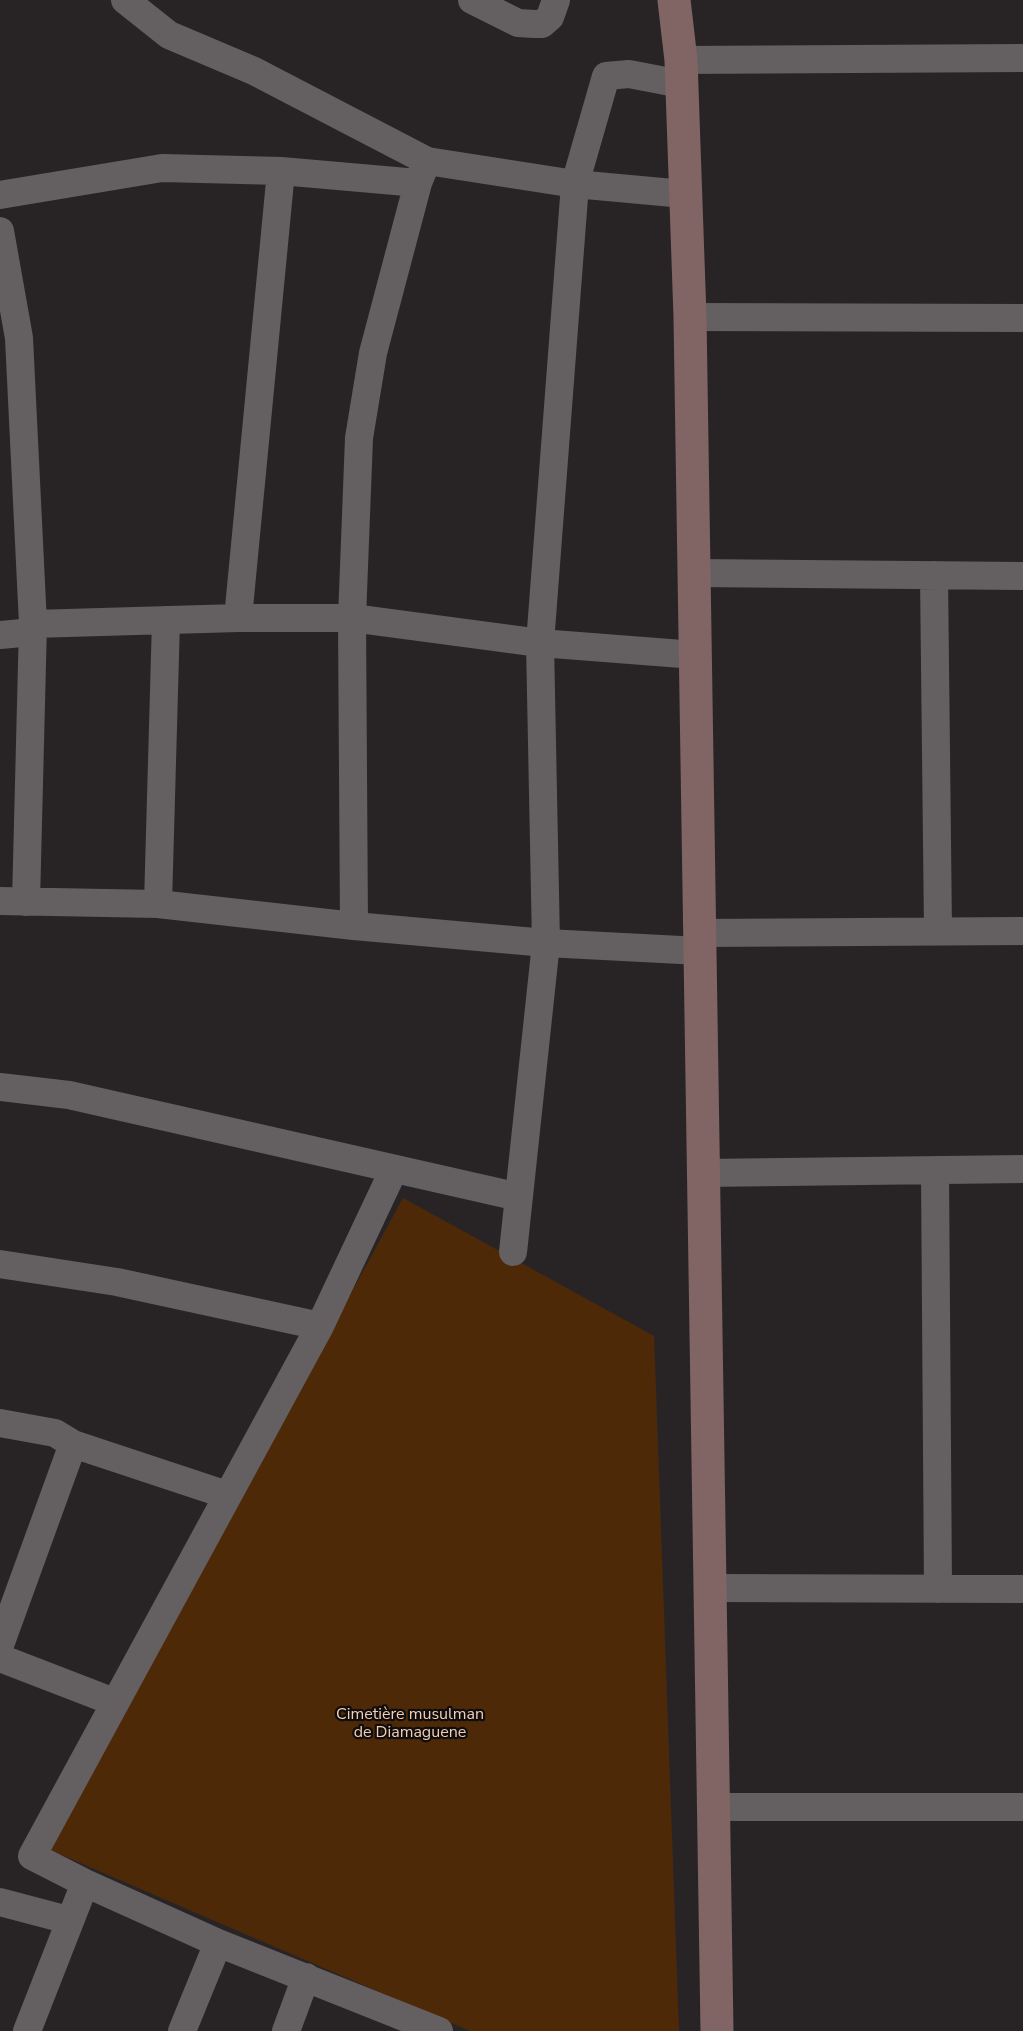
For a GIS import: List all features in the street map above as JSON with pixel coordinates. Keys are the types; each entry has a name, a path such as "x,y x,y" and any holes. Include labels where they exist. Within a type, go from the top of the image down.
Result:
{"street":[{"path":"125,0 170,35 254,71 422,172"},
{"path":"472,0 518,23 542,24 550,17 556,0"},
{"path":"674,0 681,72 690,317 717,2031"},
{"path":"513,1252 546,943 540,642 575,184 606,76 1023,58"},
{"path":"0,195 162,168 422,172 684,194"},
{"path":"238,618 281,171"},
{"path":"354,926 352,618 359,438 373,353 422,172"},
{"path":"0,231 19,338 33,628 13,902 158,904 354,926 546,943 700,942 938,931 1023,931"},
{"path":"690,317 1023,318"},
{"path":"694,573 1023,576"},
{"path":"934,575 938,931"},
{"path":"0,635 33,628 166,620 352,618 540,642 695,655"},
{"path":"158,904 166,620"},
{"path":"0,1087 69,1095 519,1197"},
{"path":"394,1169 320,1326 114,1702 33,1853 33,1858 218,1943 439,2031"},
{"path":"703,1173 1023,1169"},
{"path":"935,1171 938,1588"},
{"path":"0,1264 117,1282 320,1326"},
{"path":"0,1423 55,1433 73,1444 227,1495"},
{"path":"0,1645 73,1444"},
{"path":"710,1588 1023,1589"},
{"path":"0,1658 114,1702"},
{"path":"714,1807 1023,1807"},
{"path":"27,2031 85,1883"},
{"path":"0,1902 69,1920"},
{"path":"182,2031 218,1943"},
{"path":"286,2031 306,1977"}],"green space":[{"name":"Cimetière musulman de Diamaguene","path":"403,1198 654,1336 679,2031 470,2031 48,1849"}]}
